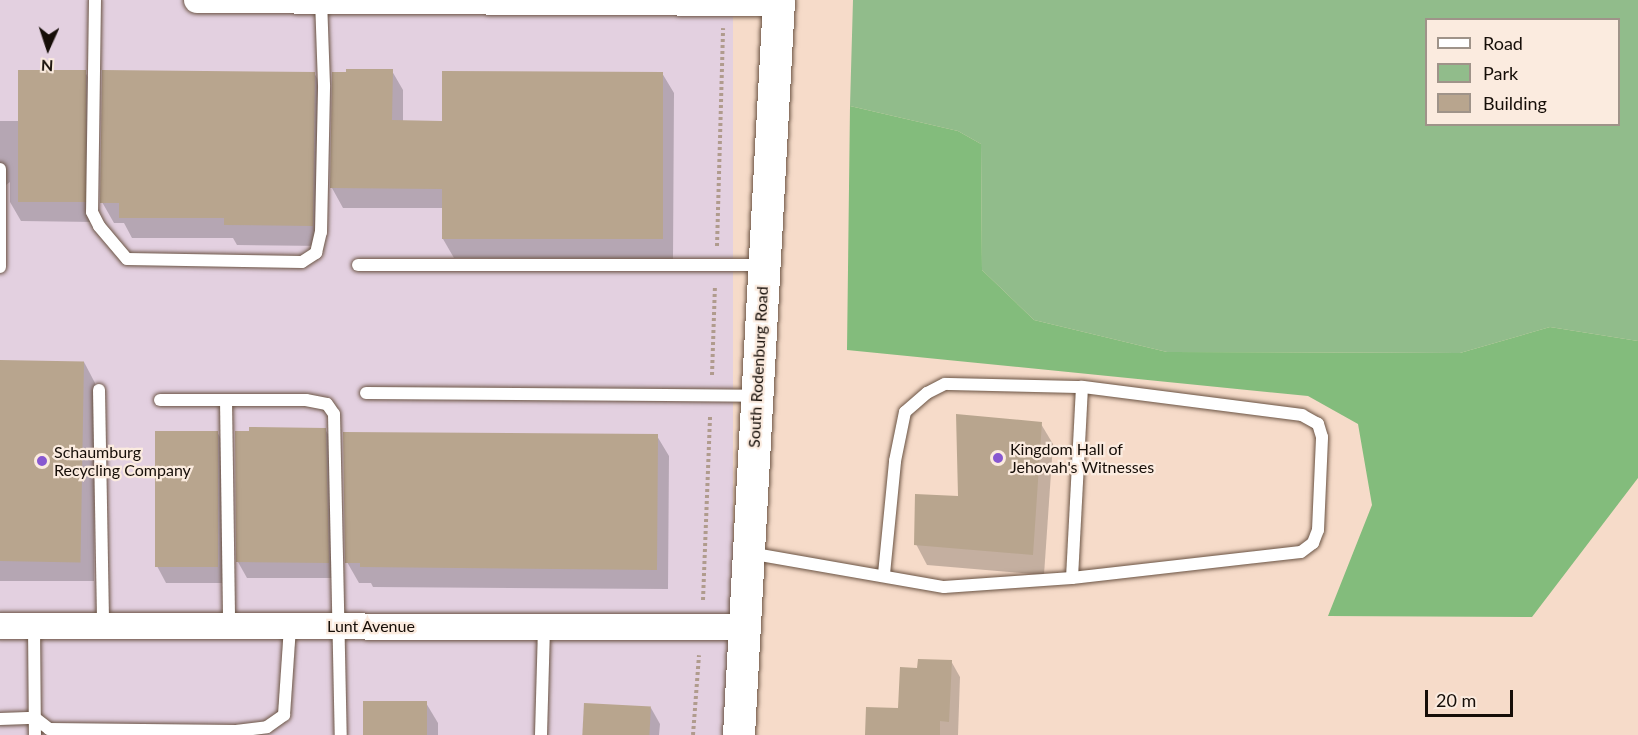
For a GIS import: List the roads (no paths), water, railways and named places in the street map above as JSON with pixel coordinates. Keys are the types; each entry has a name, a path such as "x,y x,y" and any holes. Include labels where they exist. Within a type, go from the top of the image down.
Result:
{"street":[{"path":"197,0 779,2"},
{"name":"South Rodenburg Road","path":"739,735 747,553 779,2"},
{"name":"Lunt Avenue","path":"0,626 743,627"}],"lane":[{"path":"94,0 92,212 99,226 127,260 302,262 316,253 321,232 324,85 321,1"},
{"path":"0,169 0,267"},
{"path":"358,265 764,265"},
{"path":"747,553 884,574 944,587 1072,578 1301,552 1312,543 1318,518 1322,437 1318,424 1302,415 1082,387 945,384 927,393 905,412 895,461 884,574"},
{"path":"1072,578 1082,387"},
{"path":"99,390 103,626"},
{"path":"366,393 756,396"},
{"path":"160,400 306,400 327,404 334,414 335,594 341,626 341,735"},
{"path":"226,400 229,626"},
{"path":"34,626 35,735"},
{"path":"0,719 35,718 49,729 236,731 267,727 284,715 290,626"},
{"path":"541,735 544,626"}],"place":[{"name":"Kingdom Hall of Jehovah's Witnesses","path":"998,458"},
{"name":"Schaumburg Recycling Company","path":"42,461"}]}
